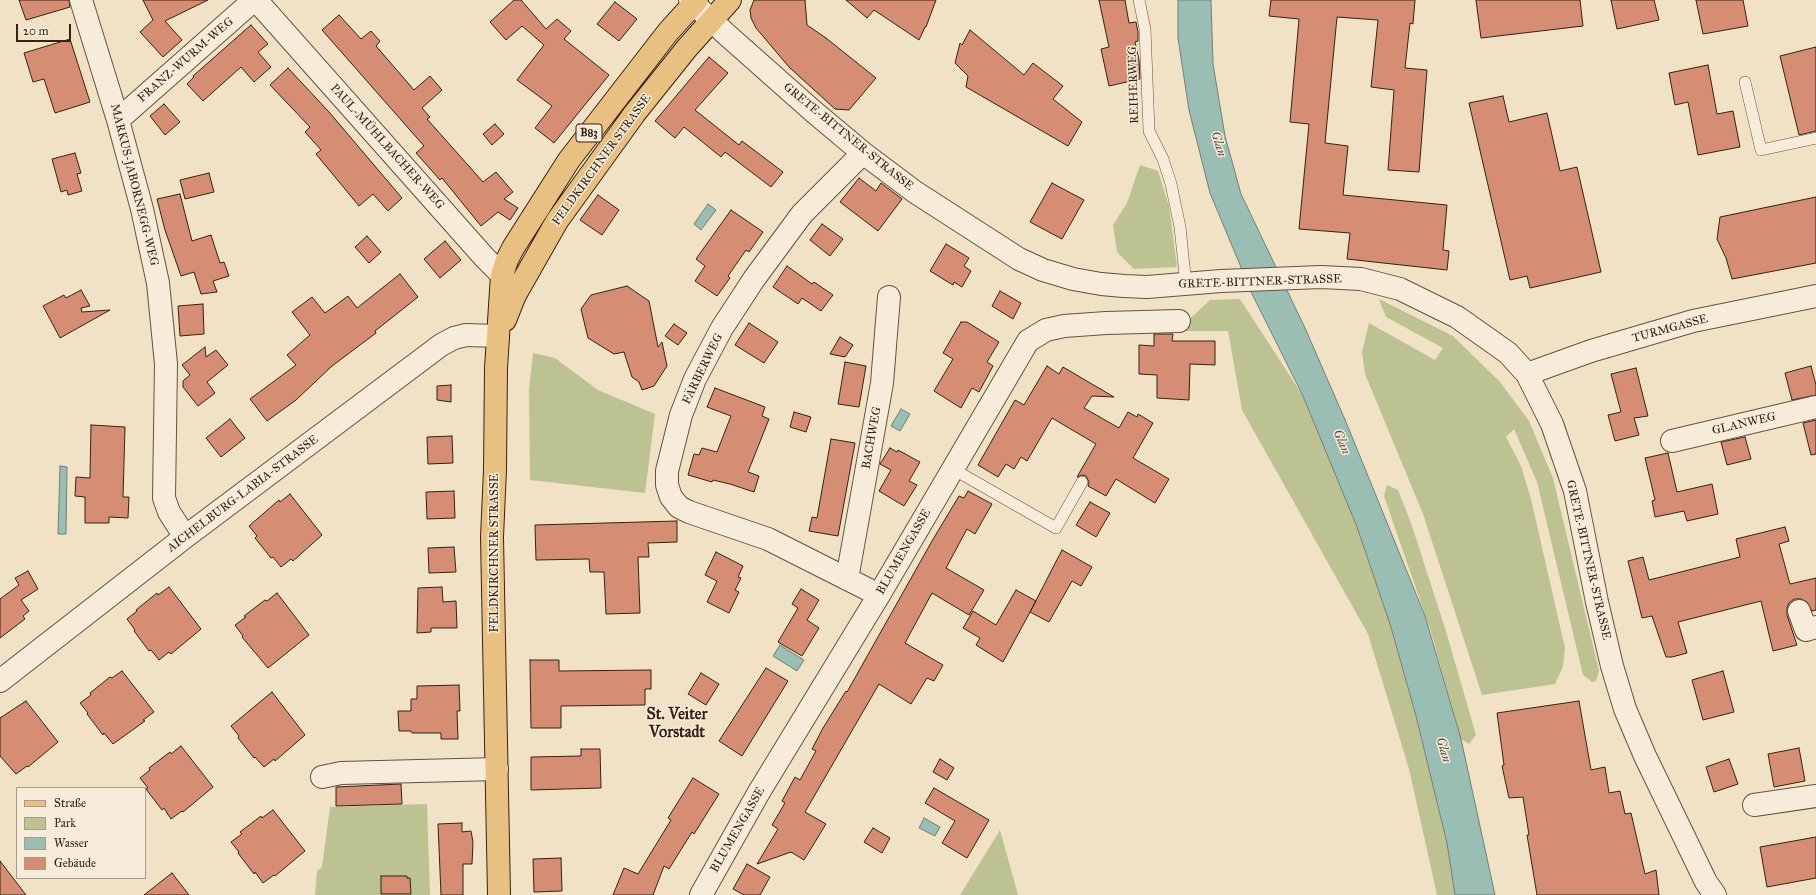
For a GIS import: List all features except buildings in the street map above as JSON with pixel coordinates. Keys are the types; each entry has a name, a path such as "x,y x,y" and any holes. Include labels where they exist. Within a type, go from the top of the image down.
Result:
{"main road":[{"name":"FELDKIRCHNER STRASSE","path":"498,336 515,295 557,221 635,113 711,20 730,0"},
{"name":"FELDKIRCHNER STRASSE","path":"499,895 492,544 498,336 502,275 506,260 512,248 570,160 693,1"}],"street":[{"name":"MARKUS-JABORNEGG-WEG","path":"81,0 118,120 142,208 158,283 166,364 164,498 169,512 185,537"},
{"name":"FRANZ-WURM-WEG","path":"118,120 255,0"},
{"name":"PAUL-MÜHLBACHER-WEG","path":"255,0 485,258 502,275 515,295"},
{"name":"GRETE-BITTNER-STRASSE","path":"693,1 711,20 814,112 863,153 915,192 983,237 1019,259 1043,270 1073,279 1101,284 1147,287 1221,281 1321,278 1361,279 1400,290 1457,317 1508,353 1527,374 1552,424 1575,491 1597,602 1612,666 1625,709 1645,756 1706,882 1714,895"},
{"name":"FÄRBERWEG","path":"863,153 802,214 754,279 722,328 695,379 681,415 667,471 667,485 671,497 679,507 689,512 768,539 879,595"},
{"name":"TURMGASSE","path":"1527,374 1591,351 1694,321 1816,296"},
{"name":"BACHWEG","path":"847,578 882,383 889,297"},
{"name":"BLUMENGASSE","path":"701,895 759,792 879,595 1028,341 1046,330 1064,326 1179,321"},
{"name":"AICHELBURG-LABIA-STRASSE","path":"0,681 185,537 441,345 454,338 466,335 498,336"},
{"name":"GLANWEG","path":"1672,441 1816,407"},
{"path":"1799,611 1806,630 1816,627"},
{"path":"322,778 341,773 497,769"},
{"path":"1754,805 1816,796"}],"lane":[{"name":"REIHERWEG","path":"1139,0 1145,29 1149,131 1163,159 1171,184 1180,227 1186,284"},
{"path":"1745,82 1761,150 1816,138"},
{"path":"953,468 1056,528 1082,482"}],"green space":[{"path":"1140,165 1158,171 1169,206 1177,267 1134,269 1117,252 1113,225 1127,203"},
{"path":"1240,299 1303,396 1357,527 1391,627 1416,716 1447,843 1455,895 1437,895 1409,769 1368,634 1242,410 1228,331 1177,331 1210,300"},
{"path":"1379,299 1453,336 1500,382 1529,421 1553,478 1599,671 1596,681 1592,682 1583,675 1537,482 1514,429 1506,437 1521,466 1531,499 1565,648 1563,667 1555,684 1482,695 1423,514 1365,374 1362,352 1369,323 1435,360 1443,348 1386,317"},
{"path":"533,353 555,358 598,390 655,414 645,493 530,480 529,389"},
{"path":"1387,485 1398,490 1411,523 1445,628 1476,735 1469,744 1461,739 1431,632 1384,496"},
{"path":"427,804 430,895 315,895 317,871 322,867 330,807"},
{"path":"1000,830 1018,895 960,895"}],"water":[{"name":"Glan","path":"1178,0 1211,0 1213,64 1225,136 1241,194 1305,328 1346,422 1425,616 1461,739 1495,895 1455,895 1447,843 1416,716 1391,627 1357,527 1303,396 1253,296 1210,193 1189,110 1178,38"},
{"path":"708,204 716,210 701,230 694,224"},
{"path":"901,409 910,414 900,431 891,426"},
{"path":"60,466 67,467 66,534 58,534"},
{"path":"780,645 804,660 797,671 773,656"},
{"path":"924,818 940,827 935,836 919,828"}],"district":[{"name":"St. Veiter Vorstadt","path":"677,724"}]}
